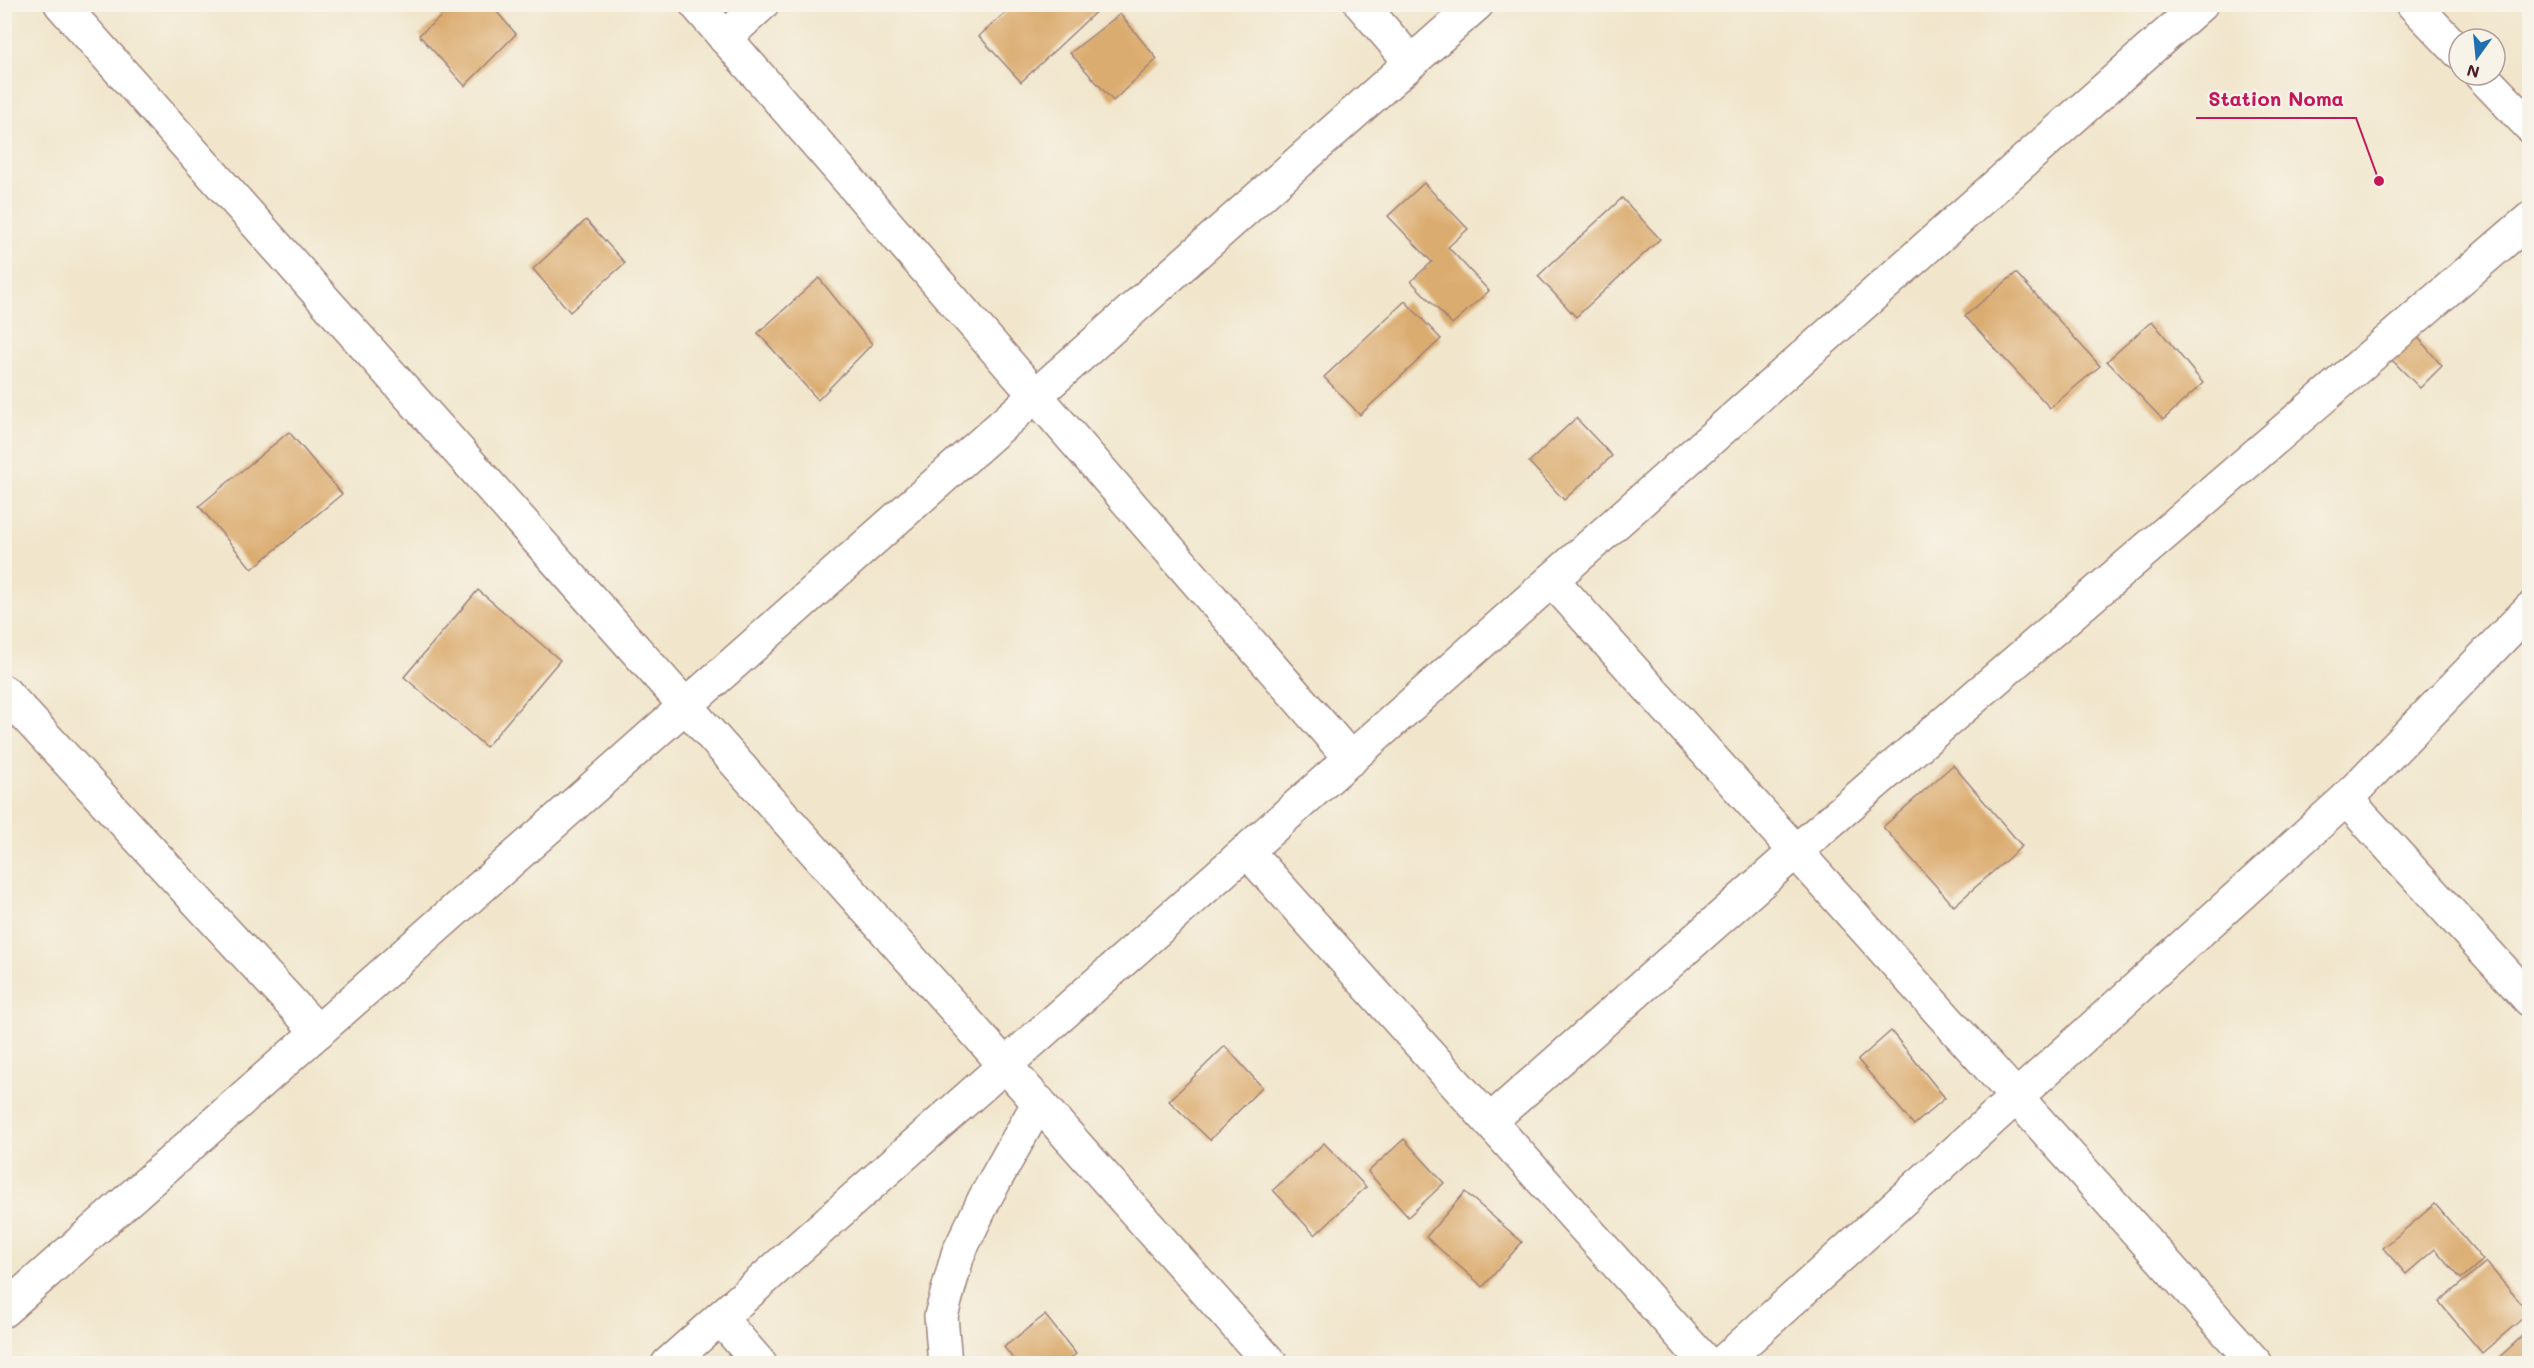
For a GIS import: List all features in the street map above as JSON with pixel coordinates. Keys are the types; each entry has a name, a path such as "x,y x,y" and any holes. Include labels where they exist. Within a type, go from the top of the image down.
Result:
{"street":[{"path":"61,4 1271,1364"},
{"path":"696,4 1351,759"},
{"path":"725,38 762,4"},
{"path":"1361,4 1411,62"},
{"path":"4,1310 1477,4"},
{"path":"668,1364 2201,4"},
{"path":"2413,4 2447,39"},
{"path":"2492,87 2529,126"},
{"path":"1490,1121 1796,851 2529,219"},
{"path":"1552,580 2256,1364"},
{"path":"1721,1364 2346,799 2529,609"},
{"path":"4,692 318,1032"},
{"path":"2346,799 2529,1000"},
{"path":"1247,851 1707,1364"},
{"path":"945,1364 941,1316 958,1254 985,1198 1039,1102"},
{"path":"720,1318 760,1364"}],"building":[{"path":"456,4 490,4 516,34 465,86 419,35"},
{"path":"1015,4 1104,4 1021,82 979,36"},
{"path":"1120,14 1157,59 1113,101 1070,53"},
{"path":"1424,183 1468,229 1448,247 1489,291 1452,324 1411,281 1432,262 1388,216"},
{"path":"1622,198 1660,239 1576,317 1538,276"},
{"path":"586,220 625,263 570,312 533,269"},
{"path":"2016,273 2100,366 2050,408 1965,316"},
{"path":"819,278 872,344 818,400 758,333"},
{"path":"1405,301 1441,339 1360,415 1324,377"},
{"path":"2152,321 2203,383 2163,420 2107,361"},
{"path":"2416,335 2442,366 2420,388 2389,357"},
{"path":"1576,418 1612,456 1564,500 1529,462"},
{"path":"289,432 342,494 252,569 199,506"},
{"path":"478,590 560,660 486,747 404,677"},
{"path":"1953,765 2022,846 1954,906 1883,827"},
{"path":"1891,1031 1945,1098 1914,1125 1858,1060"},
{"path":"1225,1046 1262,1087 1210,1140 1169,1101"},
{"path":"1404,1139 1444,1183 1408,1217 1368,1172"},
{"path":"1324,1143 1366,1187 1315,1235 1273,1190"},
{"path":"1465,1192 1522,1242 1483,1287 1426,1237"},
{"path":"2435,1204 2483,1260 2461,1279 2435,1249 2406,1274 2383,1248"},
{"path":"2486,1262 2529,1313 2482,1353 2439,1302"},
{"path":"1045,1315 1076,1354 1064,1364 1017,1364 1004,1347"},
{"path":"2530,1329 2530,1364 2492,1364"}],"place":[{"name":"Station Noma","path":"2379,181"}]}
